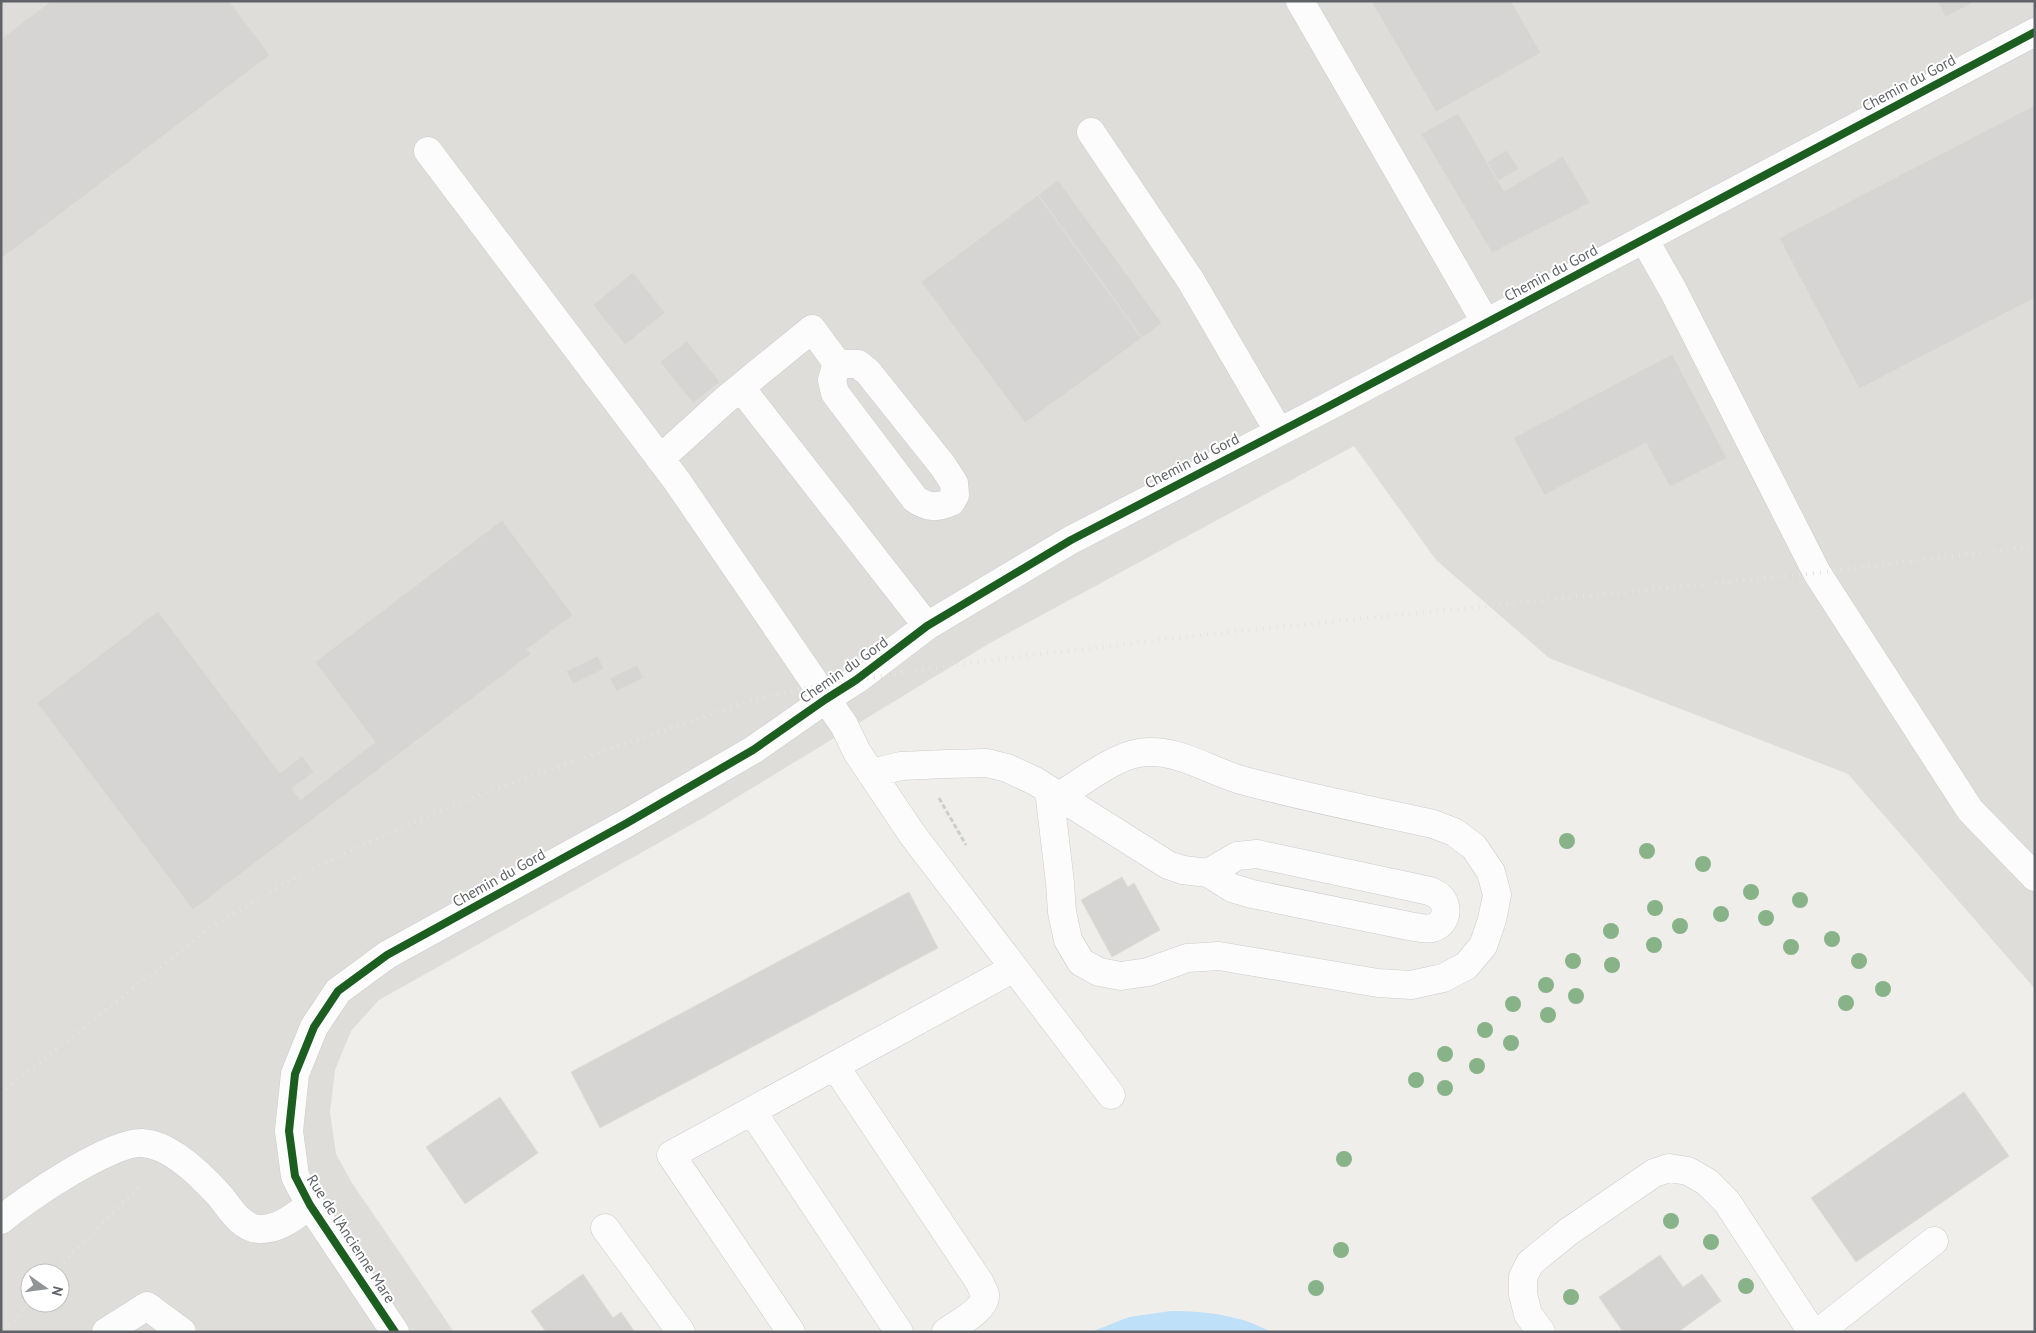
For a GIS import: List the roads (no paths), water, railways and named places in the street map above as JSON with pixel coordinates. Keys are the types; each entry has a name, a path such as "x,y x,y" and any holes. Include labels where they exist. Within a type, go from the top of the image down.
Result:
{"street":[{"path":"1300,1 1486,323"},
{"name":"Chemin du Gord","path":"387,955 627,823 753,750 856,680 927,626 1072,540 2035,32"},
{"path":"1091,132 1192,281 1279,432"},
{"path":"428,152 677,481 826,699 871,773 912,834 1111,1095"},
{"path":"1644,239 1673,290 1817,573 1970,810 2035,877"},
{"path":"660,458 740,388 812,329 837,363"},
{"path":"837,363 858,364 868,372 943,466 954,483 955,495 951,502 938,507 923,505 915,499 835,393 832,380 837,363"},
{"path":"740,388 927,626"},
{"path":"1160,752 1182,757 1239,779 1434,824 1454,832 1474,846 1491,872 1497,895 1492,920 1483,946 1466,966 1443,978 1411,985 1378,983 1219,956 1187,958 1148,972 1121,976 1099,972 1081,962 1068,940 1062,912 1054,793 1137,753 1160,752"},
{"path":"871,773 901,766 987,764 1007,768 1054,793 1168,865 1182,870 1208,873 1232,888 1252,894 1409,926 1430,929 1439,926 1444,919 1445,906 1440,896 1430,891 1257,854 1238,856 1208,873"},
{"name":"Rue de l'Ancienne Mare","path":"387,955 338,991 314,1027 294,1074 289,1131 295,1176 310,1205 395,1332"},
{"path":"791,1332 671,1155 1014,968"},
{"path":"835,1066 980,1283 985,1296 984,1303 978,1310 946,1332"},
{"path":"752,1111 899,1332"},
{"path":"1,1220 17,1206 72,1171 122,1147 142,1142 160,1146 180,1158 217,1193 244,1224 258,1229 280,1226 310,1205"},
{"path":"1541,1332 1528,1314 1523,1294 1523,1277 1530,1262 1568,1232 1646,1178 1654,1173 1670,1168 1695,1174 1707,1182 1727,1202 1812,1332"},
{"path":"605,1228 681,1332"},
{"path":"1819,1332 1934,1240"},
{"path":"106,1332 147,1306 182,1332"}],"water":[{"path":"1171,1311 1222,1315 1259,1326 1271,1332 1091,1332 1129,1317"}],"railway":[{"path":"1,1093 211,927 292,879 397,829 491,790 755,699 817,686 982,661 1246,630 1817,573 2035,546"},
{"path":"64,1263 143,1184"},
{"path":"5,1332 20,1313"}]}
